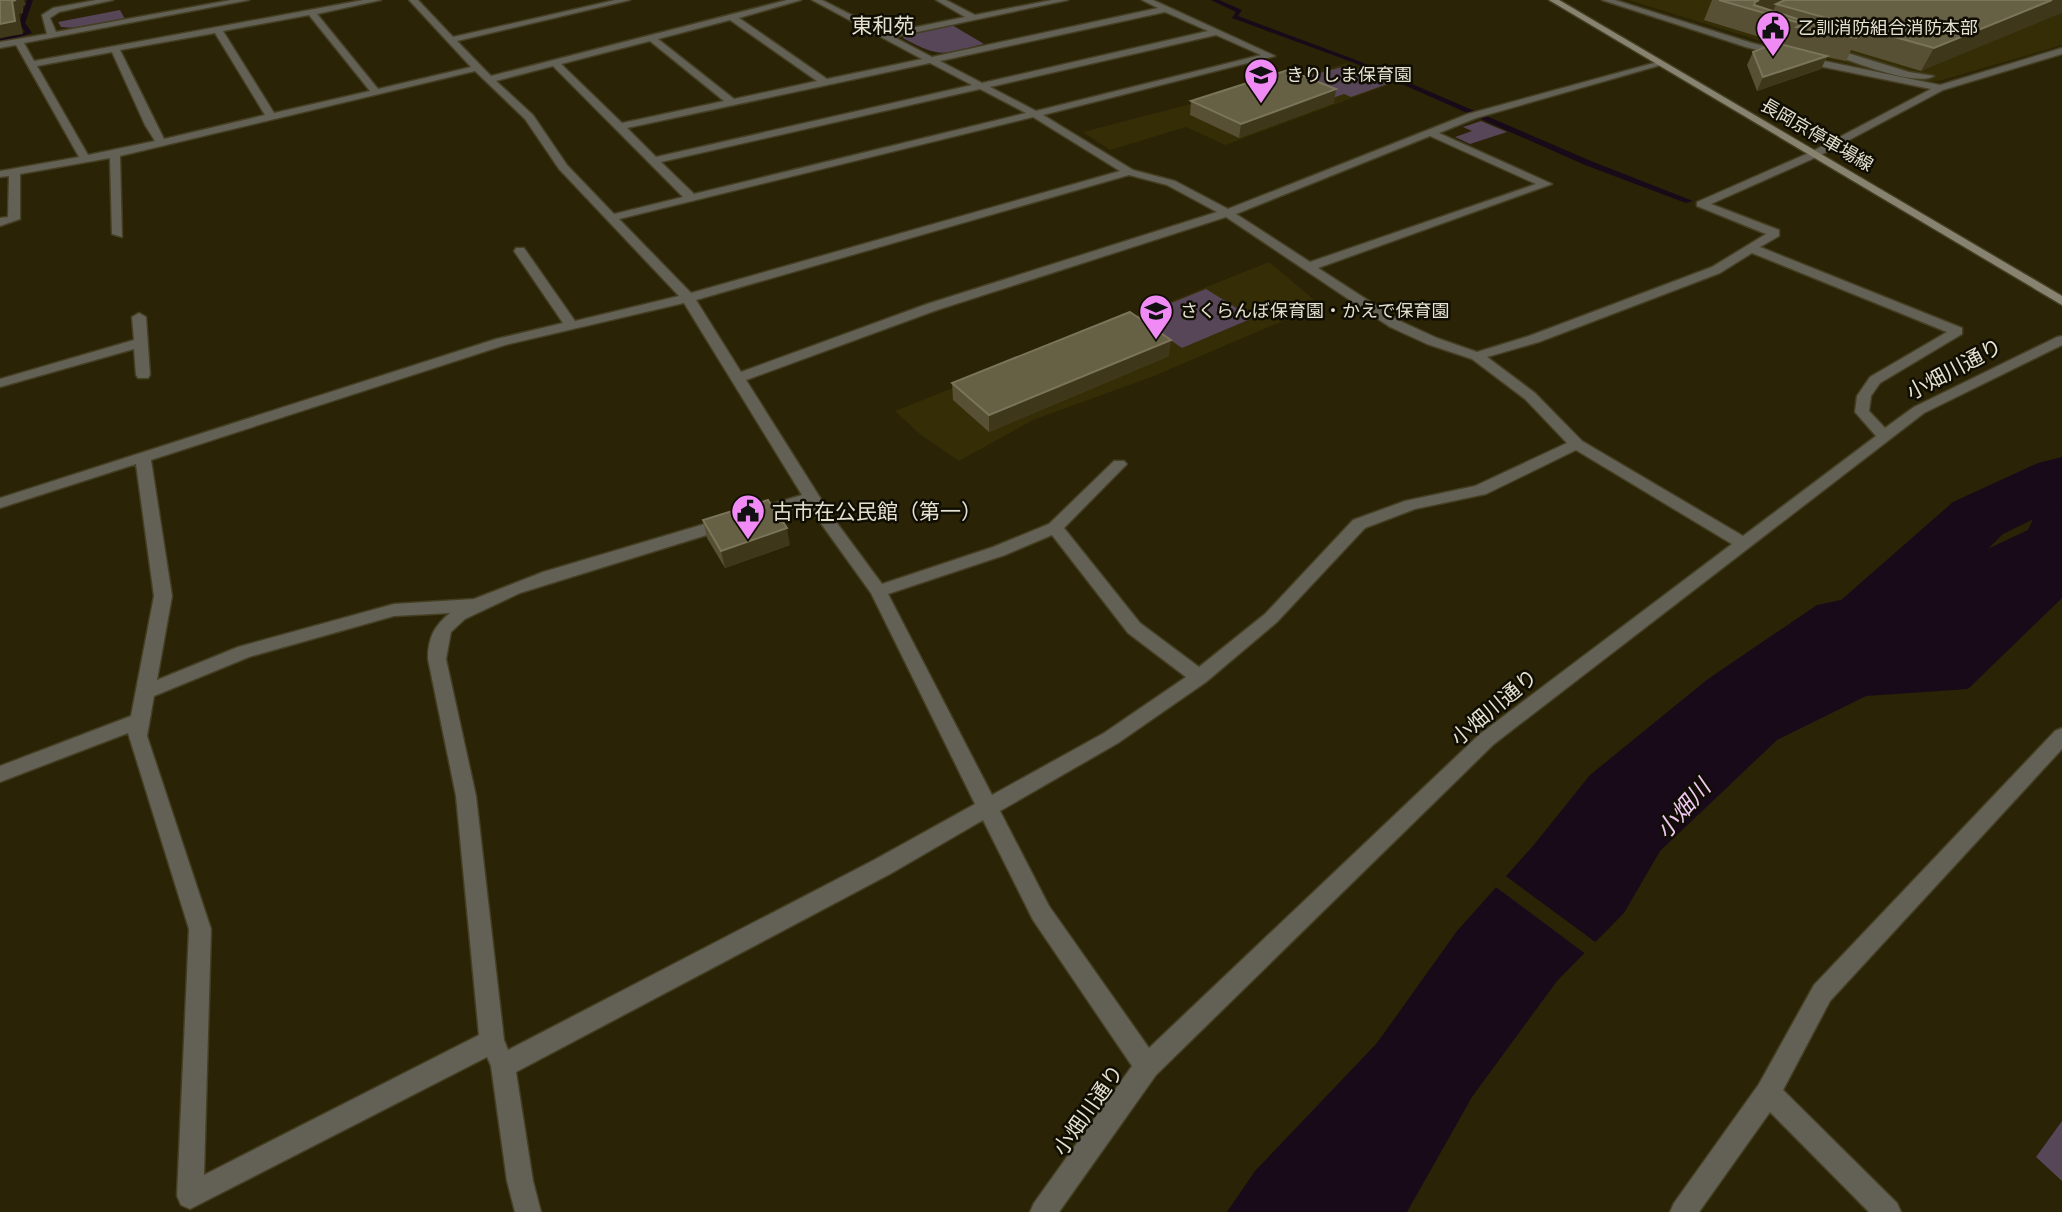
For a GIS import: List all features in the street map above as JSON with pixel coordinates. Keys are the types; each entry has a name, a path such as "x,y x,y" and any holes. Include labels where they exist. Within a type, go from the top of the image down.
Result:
{"main road":[{"name":"長岡京停車場線","path":"1553,0 2062,301"}],"street":[{"path":"52,34 45,17 56,10 108,0"},
{"path":"0,45 245,0"},
{"path":"32,64 376,0"},
{"path":"413,0 477,68 492,79 529,117 563,167 688,298 811,497 878,591 1041,913 1147,1066"},
{"path":"450,40 626,0"},
{"path":"492,79 797,0"},
{"path":"816,0 1035,114 1129,172 1171,183 1227,213 1395,324 1432,341 1477,356 1530,396 1577,444 1743,543"},
{"path":"940,0 973,18"},
{"path":"886,36 1048,1 1064,0"},
{"path":"611,218 1270,56 1146,0"},
{"path":"1606,0 1762,48 1940,88"},
{"path":"619,127 1167,9"},
{"path":"311,12 376,92"},
{"path":"732,17 826,83"},
{"path":"218,30 271,116"},
{"path":"653,161 1216,32"},
{"path":"652,38 732,103"},
{"path":"18,40 85,159"},
{"path":"1817,47 1908,75 1929,76"},
{"path":"115,49 150,125 161,142"},
{"path":"1477,356 1534,339 1716,270 1775,233 1701,204 1815,154 1940,88 2062,51"},
{"path":"555,63 691,198"},
{"path":"737,378 932,307 1227,213 1477,115 1658,63"},
{"path":"0,174 115,153 477,68"},
{"path":"1308,267 1546,184 1432,133"},
{"path":"115,153 118,234"},
{"path":"0,222 14,219 15,172"},
{"path":"0,503 439,360 688,298 1129,172"},
{"path":"1751,248 1957,331 1875,380 1864,397 1862,412 1885,438"},
{"path":"520,251 571,325"},
{"path":"139,317 143,375"},
{"name":"小畑川通り","path":"1043,1212 1147,1066 1487,739 1919,410 2062,340"},
{"path":"0,383 139,343"},
{"path":"503,1066 882,867 1111,738 1199,677 1271,618 1359,524 1411,505 1480,490 1577,444"},
{"path":"143,457 163,596 137,736 200,929 190,1196 492,1041"},
{"path":"878,591 999,551 1055,528 1119,464"},
{"path":"145,692 244,652 394,610 473,605 612,556 811,497"},
{"path":"1055,528 1134,628 1199,677"},
{"path":"473,605 444,627 439,639 438,658 462,764 492,1041 503,1066 520,1181 528,1212"},
{"path":"0,774 141,720"},
{"path":"1683,1212 1768,1093 1822,993 2062,736"},
{"path":"1768,1093 1888,1212"}],"shaded area":[{"path":"1628,0 2062,0 2062,45 1939,81 1924,81 1800,53"},
{"path":"120,10 125,19 76,28 61,27 58,22"},
{"path":"952,25 984,44 942,53 903,38 906,34"},
{"name":"きりしま保育園","path":"1348,63 1393,83 1225,145 1186,127 1110,150 1083,132"},
{"path":"1350,65 1390,83 1351,97 1344,94 1327,100 1285,82"},
{"path":"1481,121 1507,132 1470,144 1455,137 1472,131 1463,127"},
{"name":"さくらんぼ保育園・かえで保育園","path":"1269,262 1320,305 1154,376 1033,420 959,461 921,435 895,411"},
{"path":"1206,289 1253,318 1182,348 1136,317"},
{"path":"2062,1121 2062,1181 2036,1157"}],"water":[{"path":"2062,459 2062,598 1968,689 1866,696 1777,740 1660,851 1624,913 1557,981 1472,1097 1407,1212 1227,1212 1255,1171 1377,1043 1457,931 1533,846 1590,775 1708,679 1817,605 1932,581 1966,559 2028,530"}],"pier":[{"path":"1503,874 1598,944 1587,955 1493,885"}],"building":[{"path":"0,0 16,0 12,1 15,21 0,24"},
{"path":"1719,0 1759,0 1754,5 1857,38 1797,27 1803,24"},
{"path":"1785,0 2052,0 1934,48 1776,4"},
{"path":"1776,43 1827,56 1763,77 1753,52"},
{"path":"1288,70 1336,89 1241,124 1191,101"},
{"path":"1130,312 1171,340 989,415 952,383"},
{"path":"768,500 787,528 721,551 703,520"}],"waterway":[{"path":"0,41 29,33 22,23 30,0"},
{"path":"1214,0 1240,11 1234,17 1354,61 1588,163 1689,201"},
{"name":"小畑川","path":"1827,658 1978,518 2062,478"}],"place":[{"name":"乙訓消防組合消防本部","path":"1773,58"},
{"name":"きりしま保育園","path":"1261,105"},
{"name":"さくらんぼ保育園・かえで保育園","path":"1156,341"},
{"name":"古市在公民館（第一）","path":"748,541"}],"district":[{"name":"東和苑","path":"883,25"}]}
